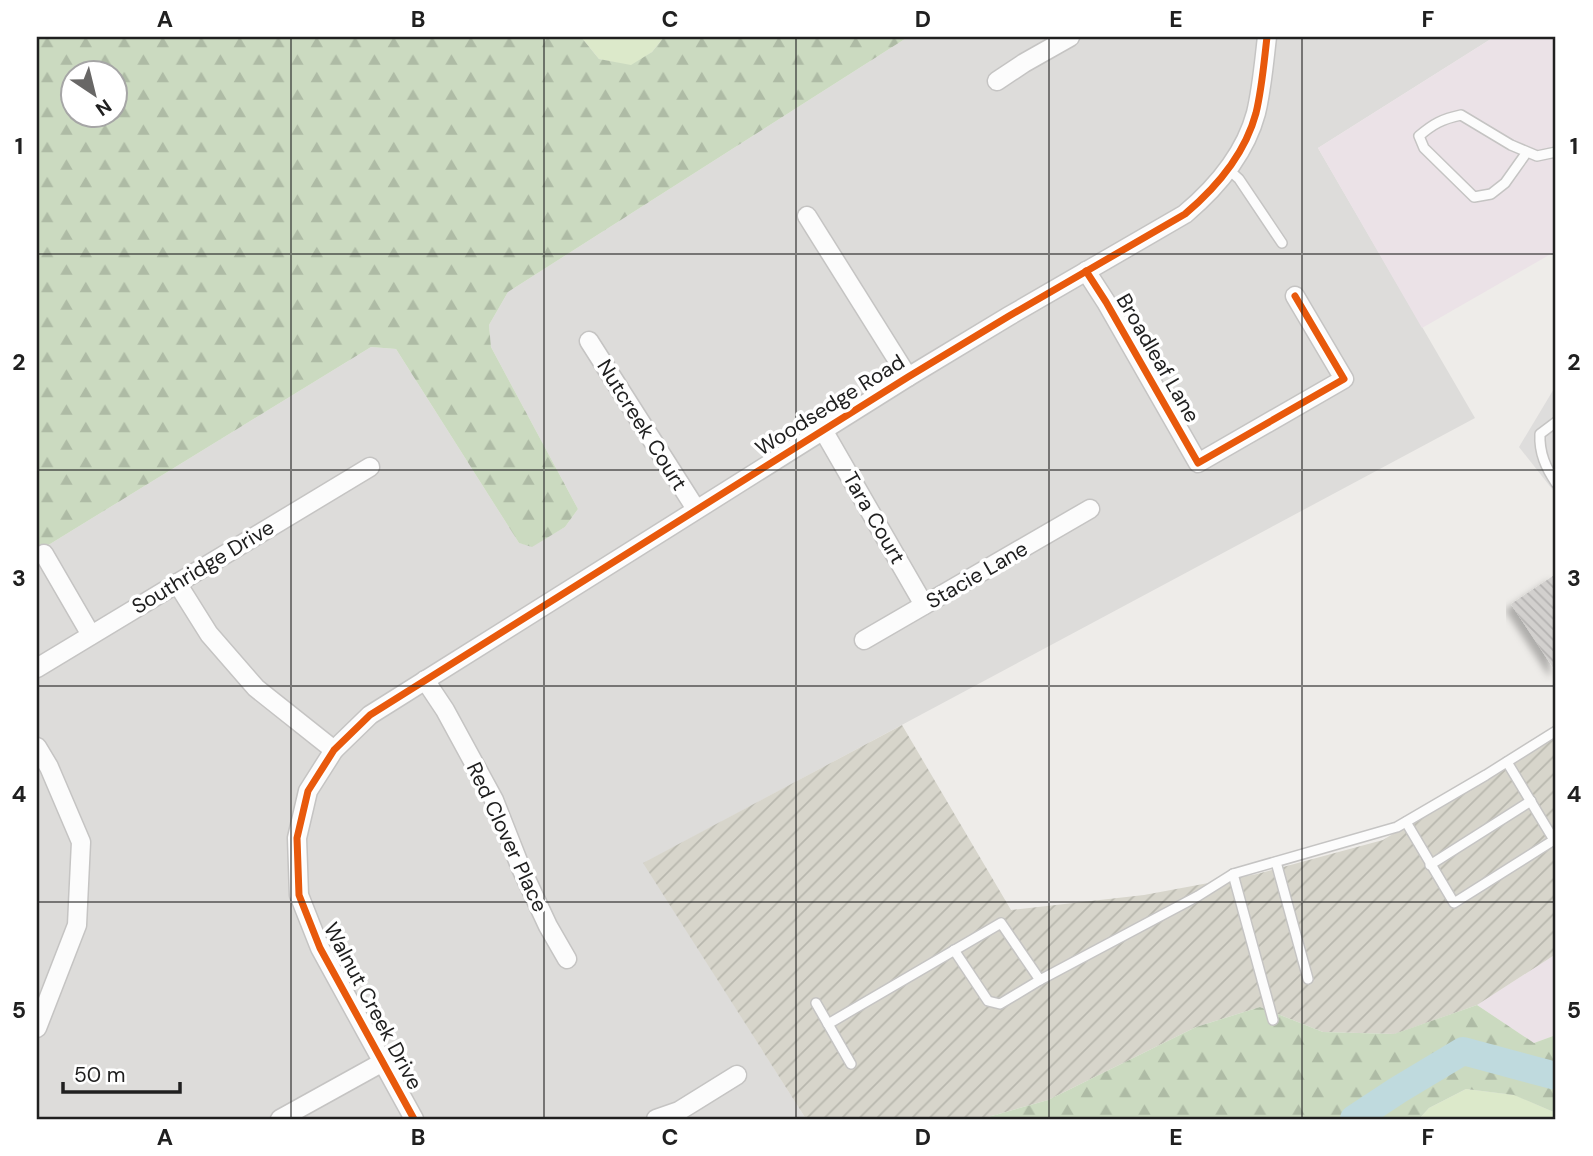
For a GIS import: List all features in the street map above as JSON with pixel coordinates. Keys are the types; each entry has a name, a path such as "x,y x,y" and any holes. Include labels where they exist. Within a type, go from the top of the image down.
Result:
{"street":[{"path":"998,82 1024,62 1070,37"},
{"name":"Woodsedge Road","path":"334,750 370,715 696,509 908,377 1185,214 1209,194 1247,139 1256,111 1267,37"},
{"path":"807,216 908,377"},
{"name":"Broadleaf Lane","path":"1086,271 1198,463 1344,379 1295,296"},
{"name":"Nutcreek Court","path":"589,341 696,509"},
{"name":"Tara Court","path":"823,430 924,606"},
{"name":"Southridge Drive","path":"37,668 370,467"},
{"name":"Stacie Lane","path":"864,640 1090,509"},
{"path":"44,554 91,635"},
{"path":"177,583 209,634 256,688 334,750"},
{"name":"Red Clover Place","path":"425,680 494,800 520,866 567,959"},
{"path":"37,747 50,767 81,842 77,925 37,1028"},
{"name":"Walnut Creek Drive","path":"334,750 308,791 305,803 297,838 299,895 320,948 414,1119"},
{"path":"280,1119 383,1062"},
{"path":"656,1119 682,1115 737,1074"}],"lane":[{"path":"1527,152 1505,183 1491,194 1474,197 1424,148 1419,136 1433,124 1461,116 1511,145 1537,156 1556,152"},
{"path":"1228,169 1239,179 1282,243"},
{"path":"1556,422 1540,434 1539,440 1546,468 1556,483"},
{"path":"954,950 988,1001 1000,1004 1198,896 1233,874 1397,827 1556,731"},
{"path":"1406,822 1454,903 1554,840 1507,762"},
{"path":"1430,865 1531,801"},
{"path":"1276,862 1308,979"},
{"path":"1233,874 1273,1020"},
{"path":"828,1024 1001,923 1040,980"},
{"path":"816,1003 851,1064"}],"shaded area":[{"path":"908,37 1494,37 1318,148 1475,418 644,863 806,1119 37,1119 37,552 371,347 396,349 519,543 532,546 565,527 578,509 491,347 489,325 508,292"},
{"path":"1494,37 1556,37 1556,251 1422,328 1318,148"},
{"path":"1556,387 1556,494 1519,447"},
{"path":"902,725 1011,910 1144,895 1257,874 1383,840 1556,734 1556,954 1477,1005 1395,1034 1323,1032 1260,1007 1196,1027 1048,1100 981,1119 806,1119 643,863"},
{"path":"1556,954 1556,1035 1534,1043 1477,1005"}],"green space":[{"path":"37,37 581,37 599,59 631,65 652,52 664,37 908,37 508,292 489,325 491,347 578,509 565,527 532,547 519,543 396,349 371,347 37,552"},
{"path":"581,37 664,37 652,52 631,66 599,59"},
{"path":"1477,1005 1534,1043 1556,1035 1556,1113 1514,1095 1466,1089 1429,1108 1419,1119 981,1119 1048,1100 1196,1027 1260,1007 1323,1032 1394,1034"},
{"path":"1466,1089 1515,1095 1556,1113 1556,1119 1419,1119 1429,1108"}],"building":[{"path":"1556,574 1556,672 1511,604"}],"waterway":[{"path":"1354,1119 1463,1051 1556,1076"}],"cycle path":[{"path":"414,1119 320,948 299,895 297,838 308,791 334,750 370,715 908,377 1185,214 1219,181 1245,142 1258,104 1267,37"},
{"path":"1086,271 1198,463 1344,379 1295,296"}]}
